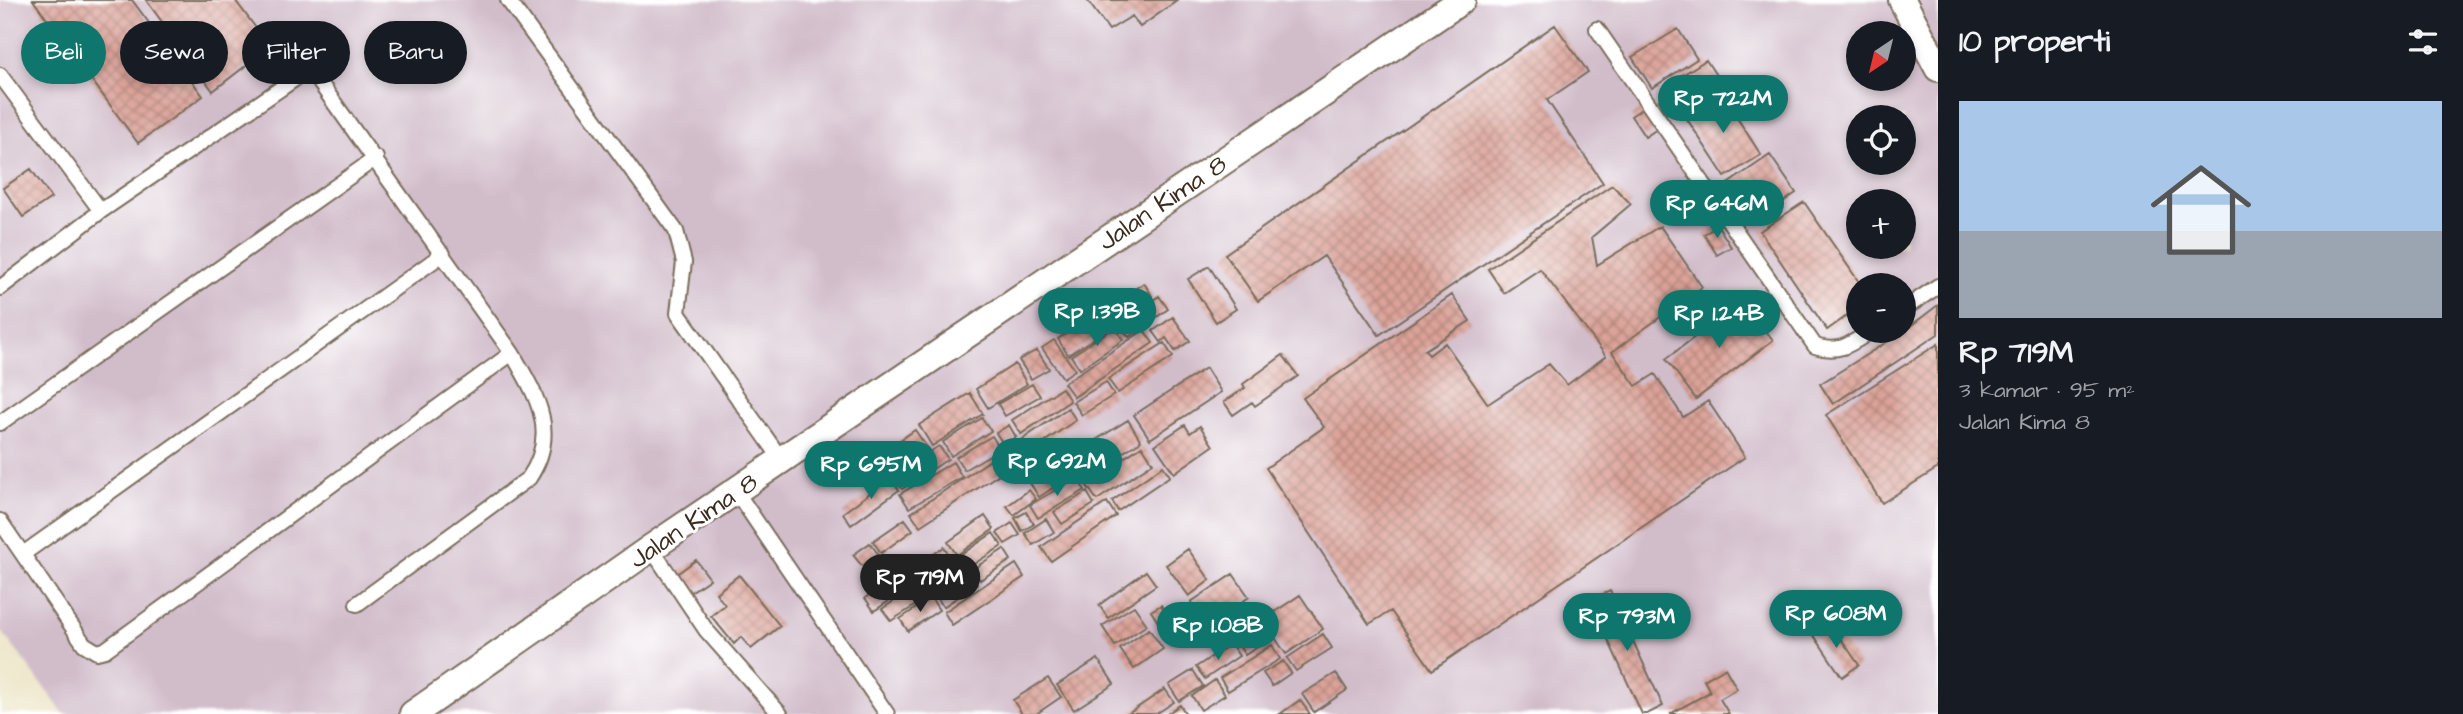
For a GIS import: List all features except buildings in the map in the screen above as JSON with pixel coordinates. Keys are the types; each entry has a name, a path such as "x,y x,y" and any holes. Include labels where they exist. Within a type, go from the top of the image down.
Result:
{"street":[{"name":"Jalan Kima 8","path":"414,714 781,459 1462,0"},
{"path":"1902,0 1938,68"}],"lane":[{"path":"508,0 676,230 684,262 678,313 781,459"},
{"path":"1597,29 1815,346 1830,351 1844,349 1853,343"},
{"path":"0,288 101,211 308,72 321,82 512,353 540,403 543,447 540,463 530,478 357,604"},
{"path":"0,75 101,211"},
{"path":"0,423 376,158"},
{"path":"23,554 443,254"},
{"path":"1916,301 1938,286"},
{"path":"0,521 84,644 97,652 105,650 512,353"},
{"path":"736,490 887,714"},
{"path":"651,548 706,630 780,714"}],"shaded area":[{"path":"0,0 1938,0 1938,714 64,714 0,629"}]}
